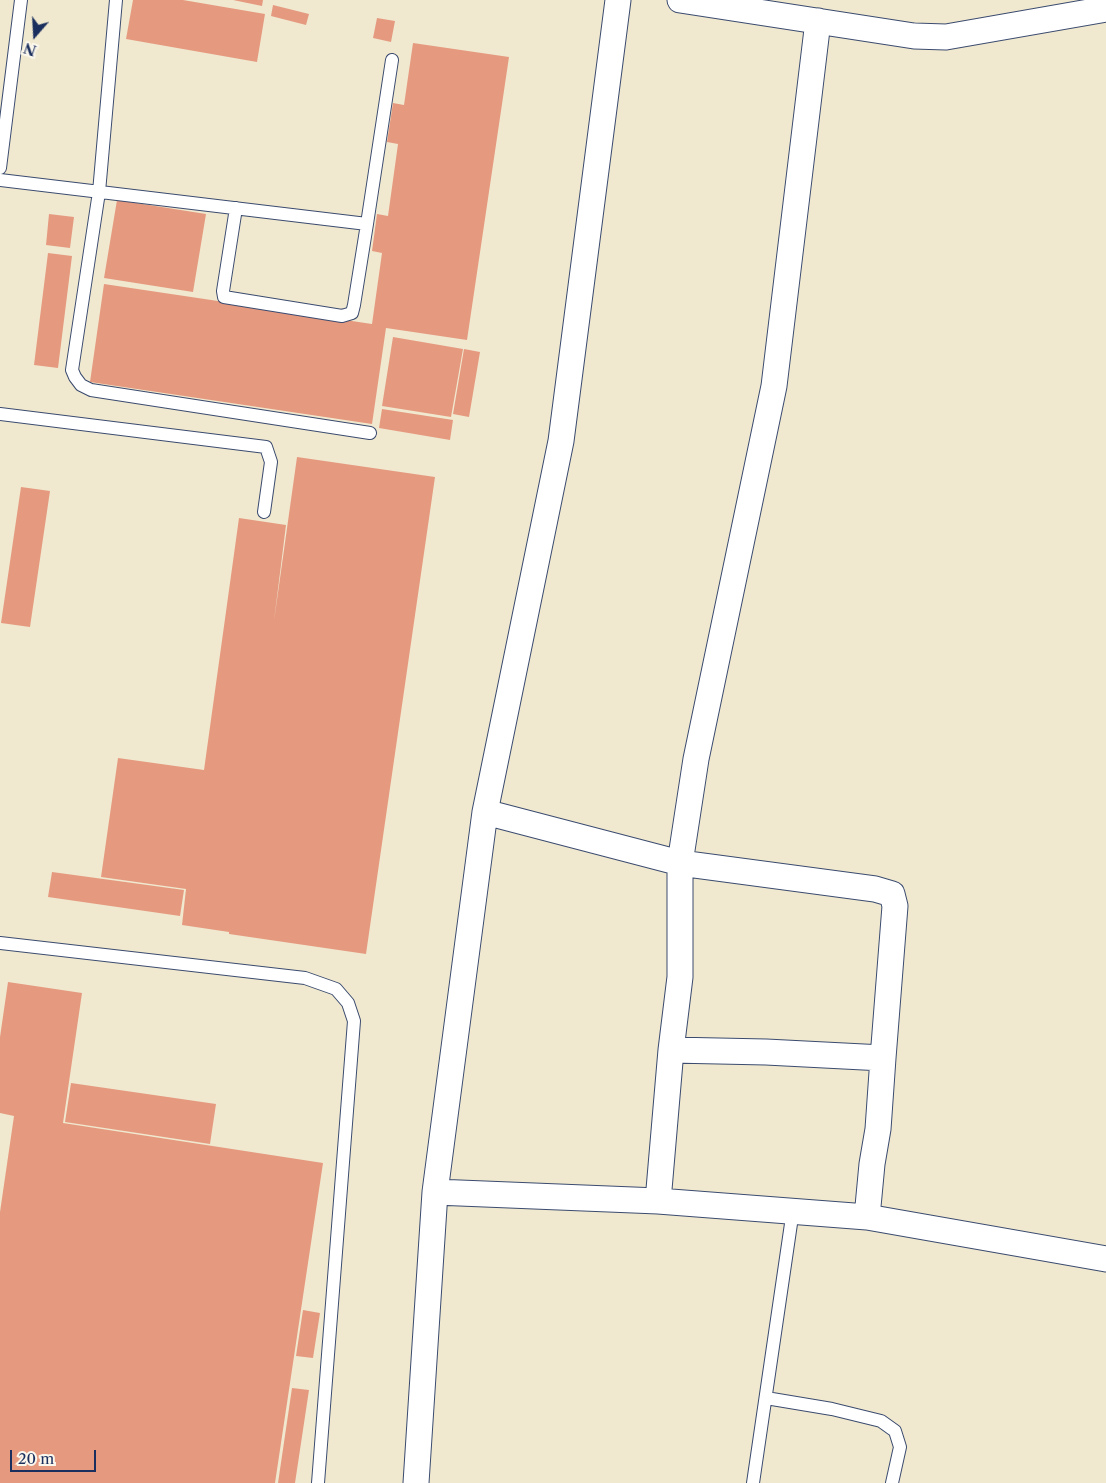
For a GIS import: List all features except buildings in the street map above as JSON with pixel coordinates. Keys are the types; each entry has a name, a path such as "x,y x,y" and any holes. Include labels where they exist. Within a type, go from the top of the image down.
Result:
{"street":[{"path":"416,1483 435,1192 485,812 561,441 618,0"},
{"path":"680,0 914,36 946,38 1106,9"},
{"path":"658,1201 671,1050 680,977 680,863 696,759 774,386 818,21"},
{"path":"485,812 680,863 875,889 892,894 895,906 878,1130 872,1164 867,1217"},
{"path":"671,1050 766,1052 883,1058"},
{"path":"435,1192 658,1201 867,1217 1106,1259"}],"lane":[{"path":"0,168 20,0"},
{"path":"116,0 99,192 72,370 81,384 91,390 370,433"},
{"path":"236,208 224,297 342,316 352,313 392,60"},
{"path":"0,180 367,224"},
{"path":"0,414 266,447 271,462 264,512"},
{"path":"0,943 306,978 336,989 348,1003 354,1021 318,1483"},
{"path":"753,1483 792,1210"},
{"path":"766,1398 832,1409 881,1420 895,1431 900,1447 892,1483"}]}
